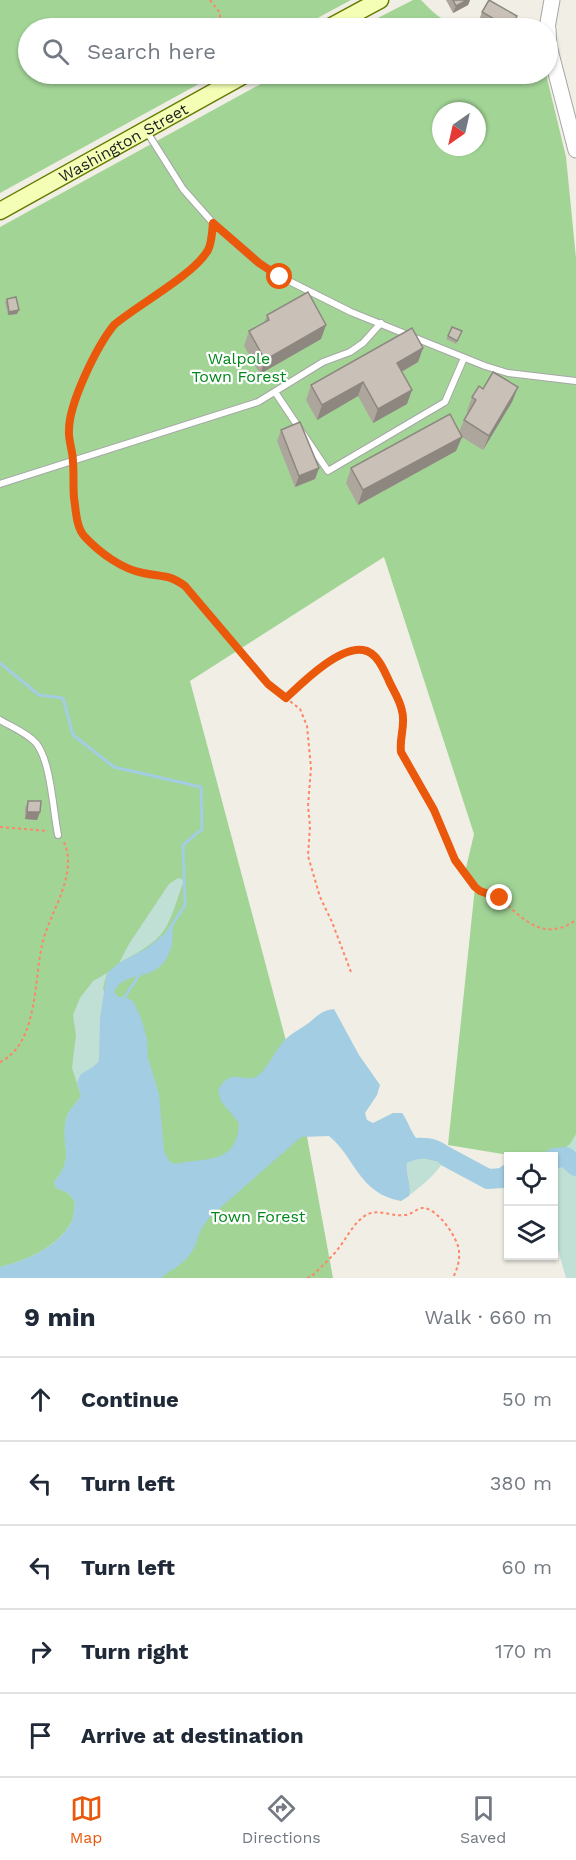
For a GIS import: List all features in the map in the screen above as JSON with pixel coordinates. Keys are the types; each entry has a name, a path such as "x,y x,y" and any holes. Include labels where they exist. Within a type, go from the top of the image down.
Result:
{"main road":[{"path":"347,18 380,0"},
{"name":"Washington Street","path":"0,211 228,84"}],"street":[{"path":"550,18 552,0"},
{"path":"558,81 576,150"}],"lane":[{"path":"146,130 183,189 213,223 259,263 280,277 317,297 464,358 508,373 576,381"},
{"path":"0,484 258,402 323,362 350,352 363,344 381,323"},
{"path":"275,392 328,471 445,402 464,358"},
{"path":"0,720 31,739 42,754 47,770 58,835"}],"path":[{"path":"210,0 220,13 220,18"},
{"path":"213,223 208,250 201,259 171,284 127,314 107,334 79,391 71,414 69,430 76,511 83,536 118,564 141,573 173,577 185,586 268,684 300,709 307,726 310,768 308,856 320,897 351,972"},
{"path":"286,698 318,669 344,653 363,650 374,655 402,710 404,721 400,741 401,752 434,810 455,860 475,887 500,898 521,918 537,928 550,930 568,926 576,921"},
{"path":"0,827 48,831 62,838 68,852 68,871 43,942 31,1016 20,1043 13,1053 0,1062"},
{"path":"308,1278 338,1250 359,1221 369,1214 378,1212 405,1215 421,1208 432,1210 450,1230 459,1252 458,1266 453,1278"}],"green space":[{"path":"0,0 351,0 318,18 18,18 18,84 199,84 0,193"},
{"path":"413,0 421,0 442,18 378,18"},
{"name":"Walpole Town Forest","path":"261,84 548,84 566,157 576,258 576,1231 558,1175 558,1152 504,1152 504,1154 448,1145 475,887 466,868 474,834 384,557 190,681 297,1082 333,1278 0,1278 0,227"}],"shaded area":[{"path":"178,878 184,880 164,930 148,946 119,963 169,884"},
{"path":"173,927 171,949 158,968 127,979 114,991 118,997 133,1001 141,1018 147,1039 148,1058 159,1094 164,1151 169,1161 175,1164 209,1159 226,1153 233,1146 237,1137 239,1123 221,1101 218,1090 224,1082 234,1077 255,1077 261,1073 286,1039 321,1013 334,1009 359,1055 380,1085 377,1095 365,1113 367,1120 373,1123 393,1113 402,1113 416,1138 433,1139 446,1145 469,1167 426,1159 407,1163 410,1192 409,1196 401,1201 375,1191 366,1183 346,1154 329,1136 301,1137 211,1216 202,1228 191,1254 161,1278 0,1278 0,1267 41,1252 59,1238 72,1221 75,1202 68,1193 56,1188 54,1182 61,1173 66,1158 67,1117 81,1096 77,1082 81,1074 99,1061 100,1018 107,973 119,963 147,948"},
{"path":"107,973 103,988 107,998 86,1224 0,1278 0,1267 41,1251 59,1238 72,1221 75,1202 68,1193 56,1188 54,1182 61,1173 66,1158 67,1117 81,1096 72,1068 76,1035 73,1015 80,998 93,981"},
{"path":"576,1134 576,1278 566,1278 558,1249 558,1154 570,1144"},
{"path":"430,1158 443,1163 429,1179 407,1197 401,1201 380,1194 405,1172 407,1163 415,1159"}],"building":[{"path":"453,0 467,0 456,6"},
{"path":"489,0 517,16 516,18 492,18 482,12"},
{"path":"308,292 326,325 265,360 249,331 269,320 267,315"},
{"path":"16,297 19,310 9,312 7,299"},
{"path":"452,327 462,331 457,341 448,336"},
{"path":"412,328 423,348 397,363 412,390 378,409 363,382 322,405 311,385"},
{"path":"493,372 518,387 489,436 464,420 476,400 472,397 479,386 483,389"},
{"path":"450,414 462,437 363,490 351,468"},
{"path":"300,422 319,468 299,476 281,430"},
{"path":"28,801 41,801 40,812 27,812"}],"waterway":[{"path":"0,663 39,695 63,698 73,735 114,767 201,787 202,829 183,845 185,905 167,933"},
{"path":"122,1001 140,974"},
{"path":"447,1157 488,1179 504,1177"},
{"path":"558,1158 566,1157 576,1166"}],"route":[{"path":"280,277 259,263 213,223 208,250 201,259 187,272 114,325 91,365 71,414 69,430 77,521 83,536 118,564 141,573 173,577 185,586 268,684 286,698 318,669 344,653 363,650 374,655 402,710 404,721 400,741 401,752 434,810 455,860 475,887 500,898"}],"park label":[{"name":"Town Forest","path":"258,1216"}]}
